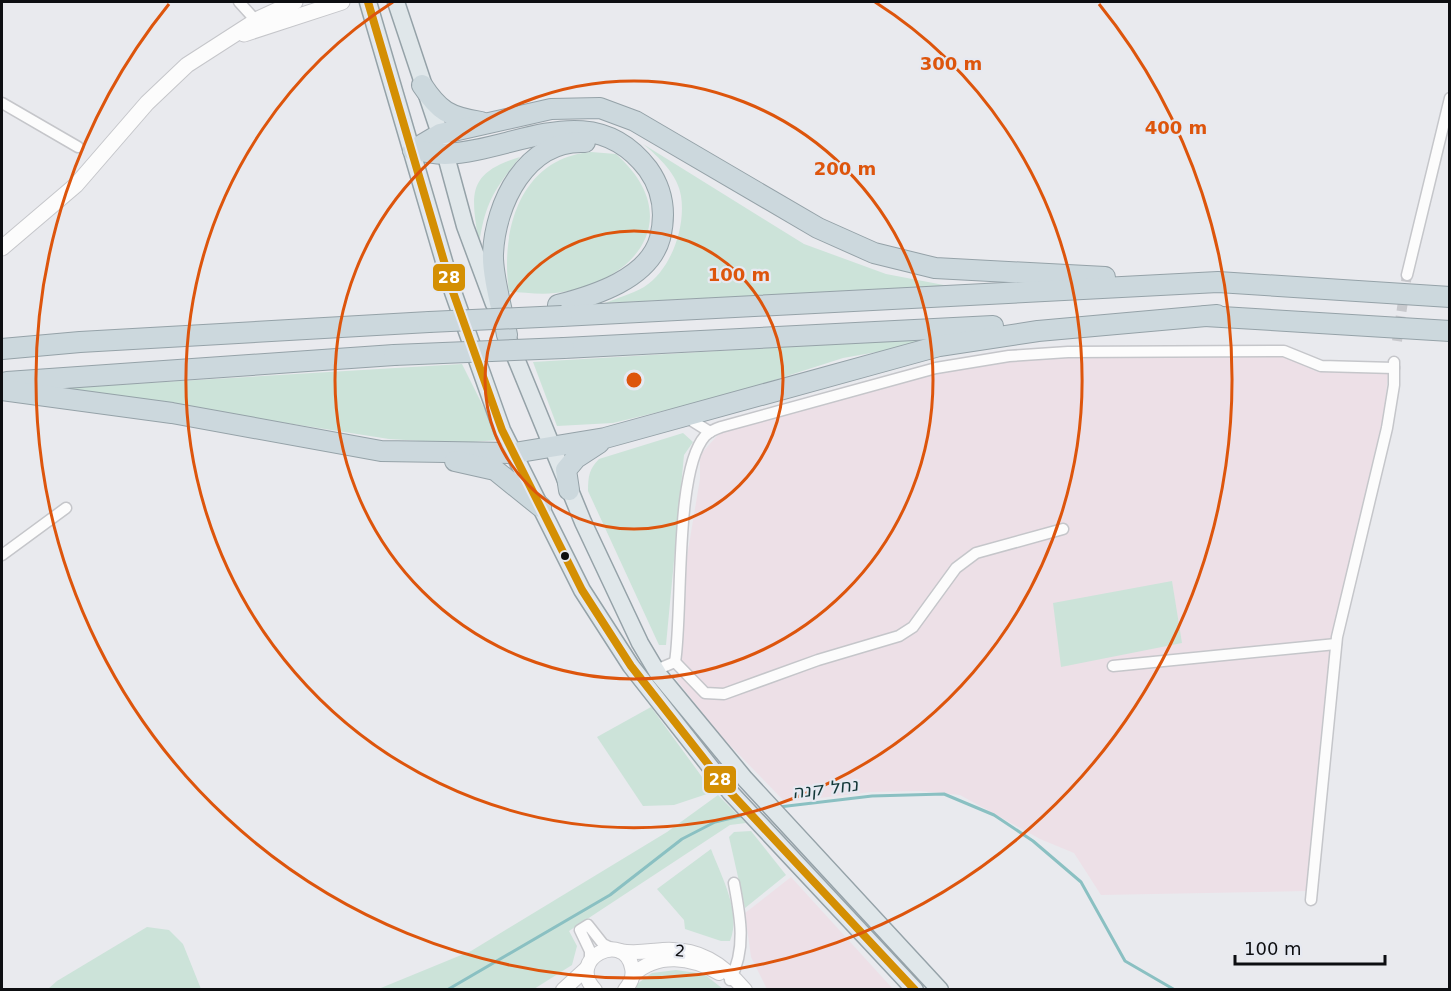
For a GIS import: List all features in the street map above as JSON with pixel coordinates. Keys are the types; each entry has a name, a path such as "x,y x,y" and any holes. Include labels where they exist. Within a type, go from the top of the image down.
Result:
{"highway":[{"path":"422,85 435,106 449,114 463,119 493,123"},
{"path":"414,150 440,134 551,109 583,107 617,113 669,140 843,240 874,253 935,268 1218,282 1449,297"},
{"path":"414,150 445,154 559,132 582,132 605,135 623,144 640,159 654,177 663,201 663,225 658,245 647,261 609,290 560,311"},
{"path":"507,335 493,255 503,206 517,176 530,163 547,152 560,145 577,142 608,145 640,159"},
{"path":"2,350 80,342 429,322 560,311 1218,282"},
{"path":"381,451 514,453 552,448 605,438 939,346 1038,332 1217,315"},
{"path":"2,383 394,355 1217,315 1449,331"},
{"path":"2,390 172,413 381,451 467,463 495,470 541,507"},
{"path":"569,490 566,470 576,458 605,438"}],"main road":[{"path":"259,25 295,2"},
{"path":"2,248 76,185 168,81 226,38 259,25 342,2"},
{"path":"368,2 414,150 453,292 502,430 582,590 631,666 730,792 915,990"},
{"path":"396,2 440,134 465,226 569,490 640,643 656,670 682,705 745,779 940,990"}],"street":[{"path":"239,2 259,25"},
{"path":"1407,275 1449,98"},
{"path":"2,103 65,137 78,147"},
{"path":"1063,529 976,553 967,558 956,568 913,627 899,636 818,660 724,694 705,693 675,662 678,593 688,485 694,455 705,436 721,427 936,368 1009,356 1098,351 1284,351 1321,366 1394,365 1394,385 1387,428 1336,644 1311,900"},
{"path":"685,416 710,432"},
{"path":"2,555 66,508"},
{"path":"1113,666 1336,644"},
{"path":"656,670 675,662"},
{"path":"731,978 741,937 734,883"},
{"path":"595,990 588,981 590,951 580,930 588,925 603,944 629,959 633,975 626,989"},
{"path":"563,990 600,952 617,950"},
{"name":"2","path":"617,950 686,951 708,957 744,990"},
{"name":"2","path":"633,975 647,964 677,959 704,966 731,978"}],"shaded area":[{"path":"1283,356 1318,372 1388,373 1384,414 1338,610 1307,891 1101,895 1074,853 1040,839 960,795 920,791 871,792 785,802 718,733 675,678 680,659 681,592 700,479 700,455 723,429 963,367 1020,358"},
{"path":"791,877 893,989 767,989 751,957 745,913"}],"green space":[{"path":"643,144 804,244 886,274 949,286 605,303 644,287 654,279 669,259 679,234 682,208 679,188 667,167"},
{"path":"591,152 616,154 637,178 648,201 649,224 642,244 628,262 608,276 584,287 549,294 509,292 508,245 512,222 520,201 531,183 547,168 567,157"},
{"path":"520,157 492,198 484,218 479,245 474,200 476,189 481,179 489,171"},
{"path":"968,336 843,358 725,396 613,423 557,426 533,362"},
{"path":"462,364 500,440 456,443 389,439 63,388"},
{"path":"683,433 693,442 684,455 666,645 659,645 588,491 588,482 591,470 599,459"},
{"path":"1172,581 1182,643 1061,667 1053,603"},
{"path":"651,707 713,792 674,805 643,806 597,737"},
{"path":"718,795 746,823 730,825 569,931 577,946 572,965 534,989 376,990 471,951 667,832"},
{"path":"751,831 786,875 745,908 729,837 734,832"},
{"path":"711,849 732,907 734,919 730,941 721,941 685,929 684,920 657,889"},
{"path":"147,927 169,930 183,944 201,989 48,989 57,981"},
{"path":"676,970 704,974 723,989 636,990 637,984 652,973"}],"waterway":[{"name":"נחל קנה","path":"779,807 872,796 944,794 994,815 1033,841 1081,882 1125,961 1175,990"},
{"name":"נחל קנה","path":"447,990 610,895 682,839 715,822 744,815"}],"tunnel":[{"path":"1397,341 1407,275"}],"transit line":[{"name":"28","path":"368,2 453,292 502,430 582,590 631,666 730,792 915,990"}]}
